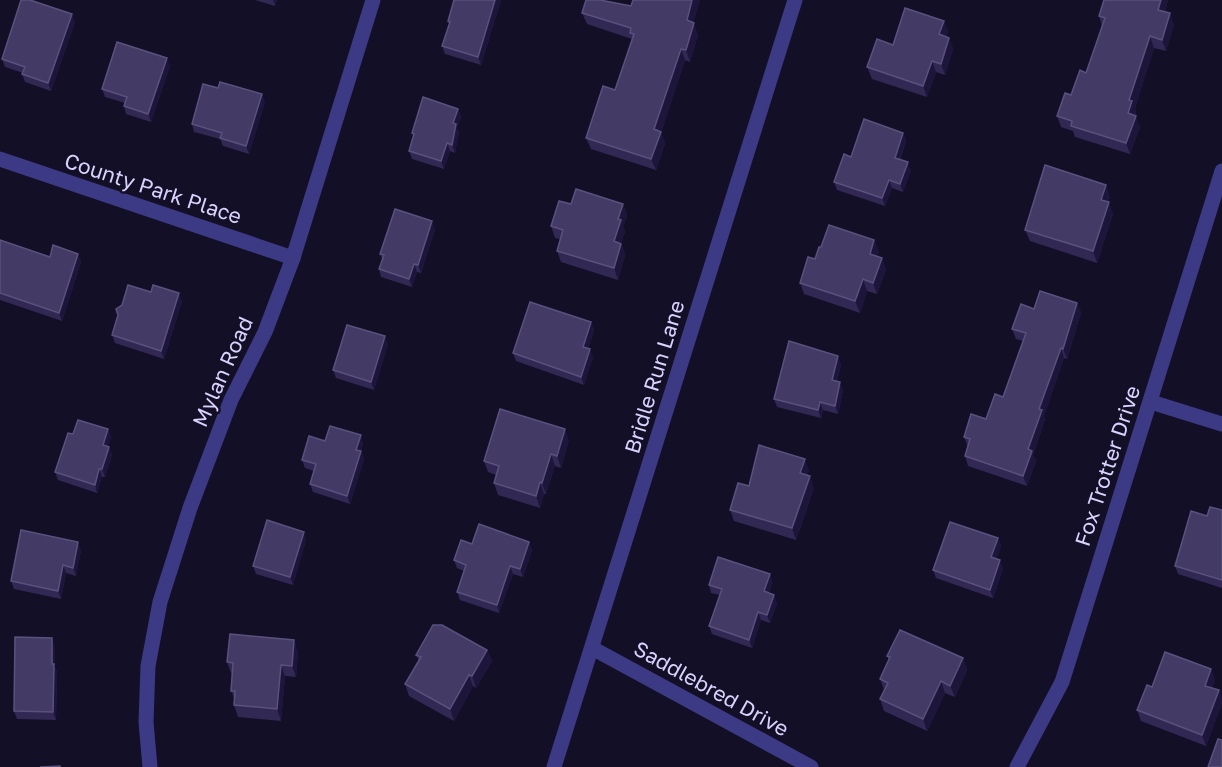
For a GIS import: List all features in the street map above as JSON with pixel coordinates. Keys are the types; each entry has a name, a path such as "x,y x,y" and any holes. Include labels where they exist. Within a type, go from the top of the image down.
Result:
{"street":[{"name":"Mylan Road","path":"150,767 146,722 148,666 160,602 190,508 231,400 265,332 293,258 373,0"},
{"name":"Bridle Run Lane","path":"554,767 795,0"},
{"name":"County Park Place","path":"0,159 293,258"},
{"name":"Fox Trotter Drive","path":"1017,767 1062,682 1222,171"},
{"path":"1151,402 1222,424"},
{"name":"Saddlebred Drive","path":"592,648 811,767"}],"building":[{"path":"21,0 30,0 72,14 48,83 22,74 25,67 2,59"},
{"path":"454,0 495,0 478,57 442,46"},
{"path":"586,0 600,0 631,6 633,0 692,0 687,20 694,23 686,50 681,49 654,129 661,132 651,159 586,138 603,86 615,90 634,34 630,33 631,28 582,13"},
{"path":"1104,0 1161,0 1158,10 1170,13 1162,40 1150,36 1129,100 1132,101 1128,113 1136,116 1126,143 1071,126 1072,121 1057,116 1065,93 1071,95 1080,70 1086,73 1105,18 1099,16"},
{"path":"905,8 944,21 939,34 949,38 941,64 932,61 923,86 867,67 877,39 893,45"},
{"path":"117,42 167,58 148,114 124,106 127,97 102,89"},
{"path":"220,82 262,94 246,146 220,138 222,133 192,124 203,84 218,88"},
{"path":"423,97 458,109 453,123 456,124 452,145 447,143 441,161 409,151"},
{"path":"864,119 903,133 895,158 908,162 900,184 889,180 882,198 834,182 844,154 851,157"},
{"path":"1045,165 1106,185 1101,200 1109,202 1093,251 1025,230"},
{"path":"576,189 623,204 618,219 621,220 614,241 621,244 614,268 557,251 563,230 551,226 559,201 571,204"},
{"path":"395,209 432,221 418,265 414,264 409,279 379,269 384,255 380,254"},
{"path":"829,225 874,240 870,254 882,258 873,283 863,279 855,301 800,283 808,257 815,259"},
{"path":"0,240 50,257 53,245 78,254 59,313 0,293"},
{"path":"128,285 151,292 153,285 179,293 161,351 112,335 118,315 116,309 122,305"},
{"path":"1040,291 1077,303 1063,349 1061,348 1039,409 1042,410 1028,449 1032,451 1023,476 965,456 970,439 964,437 971,414 986,419 995,394 1003,397 1026,333 1012,329 1021,304 1034,309"},
{"path":"530,302 591,322 583,347 590,349 581,377 513,353"},
{"path":"347,325 385,336 371,382 333,370"},
{"path":"789,341 838,356 832,380 840,382 835,406 820,402 818,410 774,399"},
{"path":"500,409 565,429 557,456 551,454 536,496 494,483 499,466 484,461"},
{"path":"78,420 108,429 103,445 109,447 95,485 55,472 68,433 73,434"},
{"path":"330,426 361,435 356,450 361,451 347,496 310,484 316,464 302,460 309,436 325,441"},
{"path":"759,445 805,459 800,473 810,476 792,528 730,510 738,483 749,486"},
{"path":"1210,507 1222,510 1222,580 1175,566 1191,511 1207,516"},
{"path":"267,520 304,532 290,577 253,566"},
{"path":"950,522 998,538 991,557 1000,560 990,590 933,570"},
{"path":"479,524 529,542 520,569 510,566 497,605 457,592 466,565 454,560 461,540 472,544"},
{"path":"21,530 78,542 73,568 63,565 58,591 11,581"},
{"path":"718,557 770,574 764,591 774,595 767,615 758,612 749,640 709,626 722,589 709,585"},
{"path":"433,625 442,625 487,650 472,676 469,675 450,709 405,684 421,657 416,655"},
{"path":"900,630 963,658 950,686 941,681 923,719 880,699 888,683 880,679 890,657 887,656"},
{"path":"230,634 294,640 292,666 281,665 277,709 234,705 235,691 231,691 233,663 227,662"},
{"path":"15,637 52,638 53,712 14,711"},
{"path":"1165,652 1211,669 1205,686 1219,690 1202,735 1137,710 1147,685 1152,687"},
{"path":"1218,739 1222,740 1222,767 1208,767"}]}
